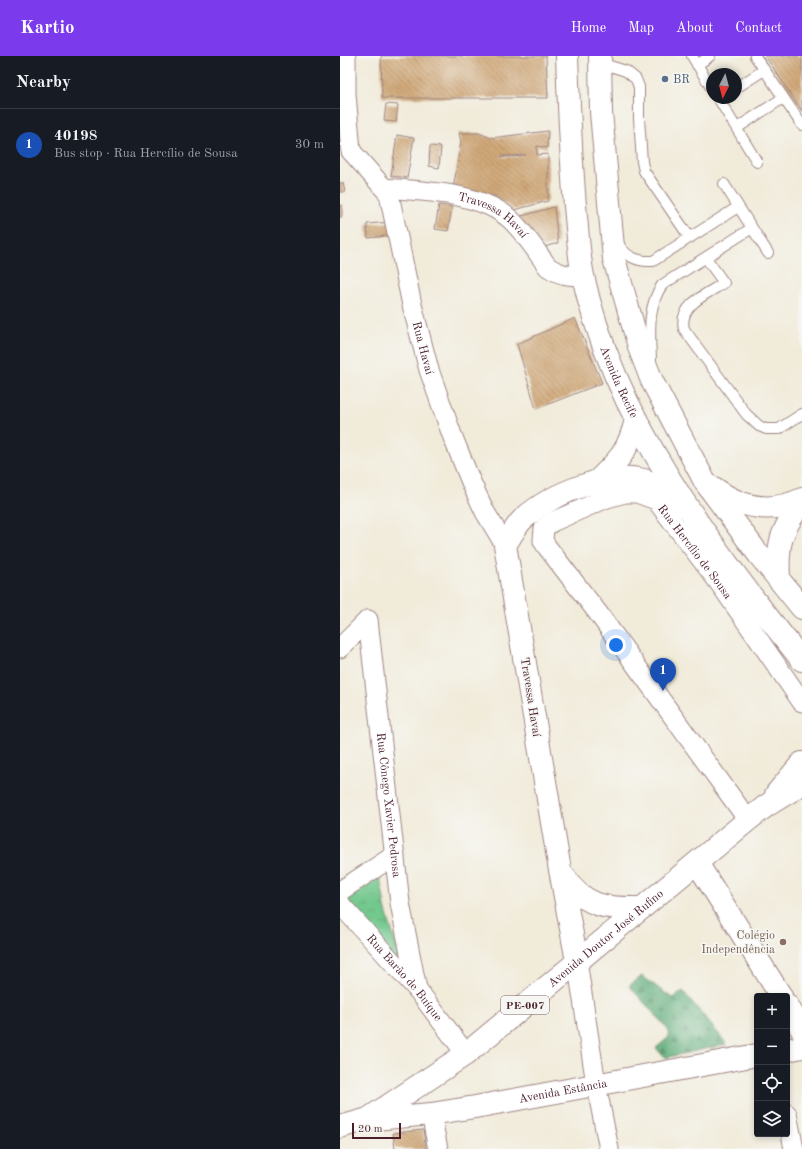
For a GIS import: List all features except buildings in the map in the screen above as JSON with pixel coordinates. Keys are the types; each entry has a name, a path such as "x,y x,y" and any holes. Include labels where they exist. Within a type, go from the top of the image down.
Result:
{"main road":[{"name":"Avenida Recife","path":"567,56 570,150 583,276 594,319 610,365 636,420 692,515 753,600 802,660"},
{"path":"600,59 601,112 614,259 625,302 640,350 652,381 705,482 759,555 781,580 802,608"},
{"path":"595,483 623,455 632,438 636,420"},
{"path":"505,545 517,526 541,506 566,492 595,483 617,479 648,482 662,490 692,515"},
{"path":"705,482 724,496 743,504 761,508 777,508 802,501"},
{"path":"781,580 779,543 789,520 802,501"},
{"name":"Travessa Havaí","path":"505,545 560,870 577,961"},
{"name":"Avenida Doutor José Rufino","path":"766,806 802,763"},
{"name":"Avenida Doutor José Rufino","path":"340,1127 368,1119 466,1054 748,820 766,806 802,784"},
{"path":"697,863 779,993"},
{"path":"560,870 570,886 581,897 593,904 607,908 642,908"},
{"path":"790,1010 802,1030"},
{"path":"790,1049 802,1047"},
{"name":"Avenida Estância","path":"368,1119 431,1114 475,1107 754,1056"}],"street":[{"path":"346,56 342,78 346,152"},
{"name":"Rua Havaí","path":"346,152 384,188 392,203 412,305 429,370 452,435 471,482 485,512 505,545"},
{"name":"Travessa Havaí","path":"384,188 450,195 487,205 510,219 548,267 556,273 567,276 583,276"},
{"name":"Rua Hercílio de Sousa","path":"748,820 598,613 547,547 543,541 544,528 563,516 607,498 625,493 638,493 656,500 720,584 802,702"},
{"name":"Rua Cônego Xavier Pedrosa","path":"340,648 368,620 400,903 417,988"},
{"path":"340,891 395,855"},
{"name":"Rua Barão de Buíque","path":"340,904 417,988 466,1054"},
{"path":"577,961 596,1084 609,1149"},
{"path":"431,1114 438,1149"},
{"path":"790,1129 794,1149"}],"lane":[{"path":"706,79 694,60 710,56"},
{"path":"755,56 802,125"},
{"path":"600,59 626,71 636,79 639,87 639,118 644,171 690,238"},
{"path":"742,84 764,70"},
{"path":"737,128 783,98"},
{"path":"722,104 757,162"},
{"path":"724,184 768,253"},
{"path":"610,219 623,251 638,260 653,261 738,206"},
{"path":"652,381 649,334 654,300 662,285 752,228"},
{"path":"706,258 724,283 686,310 683,319 684,329 746,414 759,426 766,429 780,429 802,414"}],"green space":[{"path":"380,877 385,907 403,970 345,901"},
{"path":"642,976 672,998 683,991 727,1044 665,1058 656,1048 669,1037 667,1028 629,986"}],"place":[{"name":"BR","path":"665,79"},
{"name":"40198","path":"663,691"},
{"name":"Colégio Independência","path":"783,942"}]}
